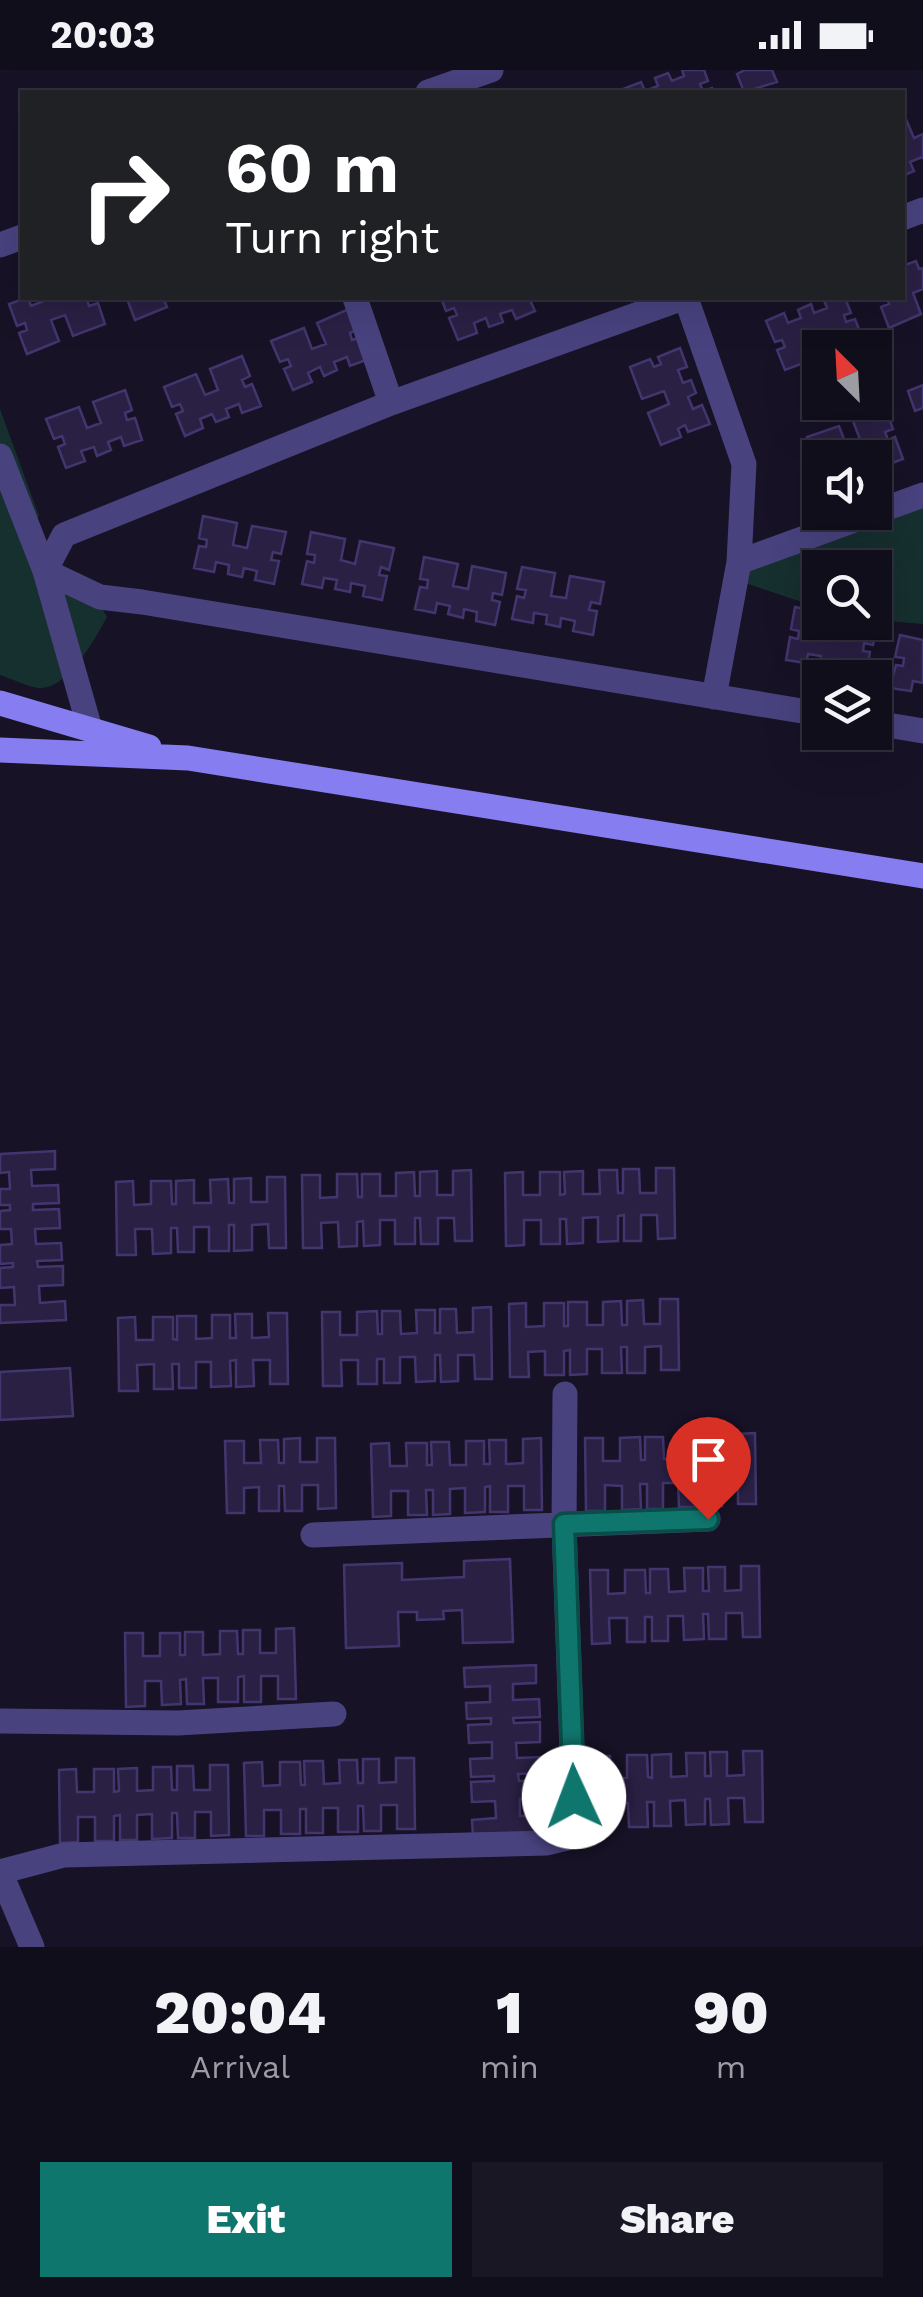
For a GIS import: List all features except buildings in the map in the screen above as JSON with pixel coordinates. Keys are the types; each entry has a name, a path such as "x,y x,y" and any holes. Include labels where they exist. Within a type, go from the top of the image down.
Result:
{"street":[{"path":"434,90 491,70"},
{"path":"356,300 391,403"},
{"path":"44,572 64,535 391,403 678,300"},
{"path":"685,300 744,464 739,562 714,696"},
{"path":"0,456 44,572 90,729"},
{"path":"739,562 923,495"},
{"path":"44,572 100,597 802,711"},
{"path":"0,704 188,758"},
{"path":"892,726 923,731"},
{"path":"0,750 188,758 923,876"},
{"path":"32,1947 0,1872 64,1854 546,1843 575,1836 564,1524 564,1394"},
{"path":"313,1535 708,1519"},
{"path":"0,1721 178,1723 334,1714"}],"green space":[{"path":"0,409 39,516 28,534 93,592 107,617 79,662 49,687 33,687 0,675"},
{"path":"923,504 923,624 892,621 892,550 802,550 802,602 736,580 747,569 853,530 892,530 892,515"}],"route":[{"path":"574,1797 564,1524 708,1519"}]}
